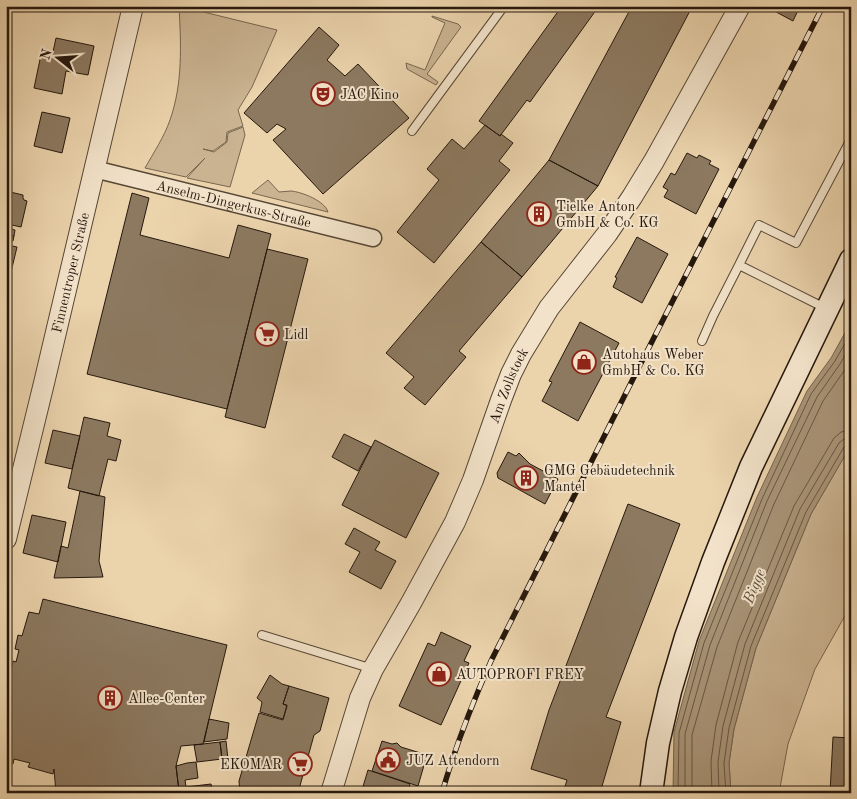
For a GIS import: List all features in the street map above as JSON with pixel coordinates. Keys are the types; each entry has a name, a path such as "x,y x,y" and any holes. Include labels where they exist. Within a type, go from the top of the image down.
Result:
{"main road":[{"path":"651,793 658,743 670,691 686,636 713,562 751,467 851,260"}],"street":[{"name":"Finnentroper Straße","path":"6,539 133,6"},
{"name":"Am Zollstock","path":"331,793 360,698 373,669 416,595 455,522 474,480 501,400 521,354 550,308 607,234 632,197 740,6"},
{"name":"Anselm-Dingerkus-Straße","path":"94,169 373,238"}],"lane":[{"path":"412,131 504,6"},
{"path":"702,341 759,225 796,243 851,139"},
{"path":"739,265 827,309"},
{"path":"262,635 373,669"}],"shaded area":[{"path":"179,6 277,30 252,87 238,110 243,126 227,132 226,142 213,151 203,149 214,152 227,142 228,133 243,127 245,135 230,187 187,178 205,158 186,177 145,168 168,126 177,92 180,49"},
{"path":"432,16 458,24 461,27 427,74 438,82 436,85 407,69 406,63 425,70 445,23"},
{"path":"268,180 279,192 291,191 307,195 322,204 328,212 252,193"},
{"path":"851,445 851,605 815,669 788,744 779,793 731,793 729,763 734,729 756,648 811,514"}],"water":[{"name":"Bigge","path":"851,322 851,445 811,514 756,648 734,729 729,763 731,793 673,793 674,732 699,641 757,497 807,391 831,358"}],"building":[{"path":"562,6 599,6 530,102 527,100 500,136 479,121"},
{"path":"632,6 695,6 694,8 692,7 598,186 549,160"},
{"path":"765,6 800,6 793,21"},
{"name":"JAC Kino","path":"319,27 339,45 327,60 345,76 358,64 409,118 323,194 273,140 286,129 277,124 267,133 244,113"},
{"path":"56,38 94,46 88,75 66,71 62,94 34,88 42,50 53,52"},
{"path":"42,112 70,118 62,153 34,146"},
{"path":"485,125 513,143 499,161 510,170 434,263 397,232 439,180 427,169 452,139 464,149"},
{"path":"687,153 697,158 699,155 711,161 709,164 719,169 696,214 664,197 668,190 663,187 671,173 675,175"},
{"name":"Tielke Anton GmbH & Co. KG","path":"549,160 598,186 522,277 481,242"},
{"path":"6,191 23,195 24,200 27,201 21,227 12,225 11,229 15,230 14,236 6,234"},
{"path":"132,193 149,198 140,235 229,258 238,225 271,234 227,409 87,374"},
{"path":"6,234 14,236 13,241 9,240 8,245 17,247 11,272 6,273"},
{"path":"637,237 668,254 642,303 613,287 617,278 615,277"},
{"path":"481,242 522,277 459,351 466,357 425,405 404,388 414,377 386,353"},
{"name":"Lidl","path":"267,249 308,259 265,428 225,417"},
{"name":"Autohaus Weber GmbH & Co. KG","path":"580,322 619,343 578,421 542,401 552,382 549,381"},
{"path":"84,417 110,423 107,436 121,440 116,461 108,459 99,496 68,488"},
{"path":"53,430 80,436 72,469 45,463"},
{"path":"344,434 371,447 358,471 332,457"},
{"path":"375,440 439,473 406,538 342,505"},
{"name":"GMG Gebäudetechnik Mantel","path":"508,452 516,456 519,453 530,464 558,479 545,504 498,478 497,473"},
{"path":"80,491 105,497 99,561 103,577 54,578 61,546 68,548"},
{"path":"628,504 680,524 606,717 621,722 600,793 563,793 567,780 531,769 549,710"},
{"path":"32,515 66,522 58,562 23,553"},
{"path":"354,528 380,542 375,550 396,561 381,589 349,572 360,552 345,544"},
{"name":"Allee-Center","path":"43,599 227,645 203,744 181,746 176,766 180,793 56,793 54,769 53,774 28,767 30,763 14,759 13,764 6,762 6,678 9,678 13,661 16,662 19,650 15,649 18,635 22,636 29,612 39,614"},
{"name":"AUTOPROFI FREY","path":"441,632 471,646 464,661 469,663 441,725 399,706 428,643 435,646"},
{"path":"270,675 282,684 289,686 283,704 287,706 283,719 260,712 262,702 257,698"},
{"path":"289,686 329,698 320,731 314,735 298,793 240,793 239,781 259,713 283,720 287,705 283,704"},
{"path":"209,719 229,723 227,739 204,742"},
{"path":"833,737 851,738 851,793 830,793"},
{"path":"226,741 228,759 222,759 220,742"},
{"path":"382,741 392,744 397,743 401,747 427,755 418,786 372,771"},
{"path":"220,742 222,759 197,762 194,745"},
{"path":"196,762 198,778 185,780 186,787 211,784 212,789 225,788 225,793 180,793 176,766"},
{"path":"368,770 410,784 408,793 361,793"}],"railway":[{"path":"442,793 464,726 491,661 823,6"}],"place":[{"name":"JAC Kino","path":"323,94"},
{"name":"Tielke Anton GmbH & Co. KG","path":"539,214"},
{"name":"Lidl","path":"267,334"},
{"name":"Autohaus Weber GmbH & Co. KG","path":"584,362"},
{"name":"GMG Gebäudetechnik Mantel","path":"526,478"},
{"name":"AUTOPROFI FREY","path":"439,674"},
{"name":"Allee-Center","path":"110,698"},
{"name":"JUZ Attendorn","path":"388,760"},
{"name":"EKOMAR","path":"300,764"}]}
